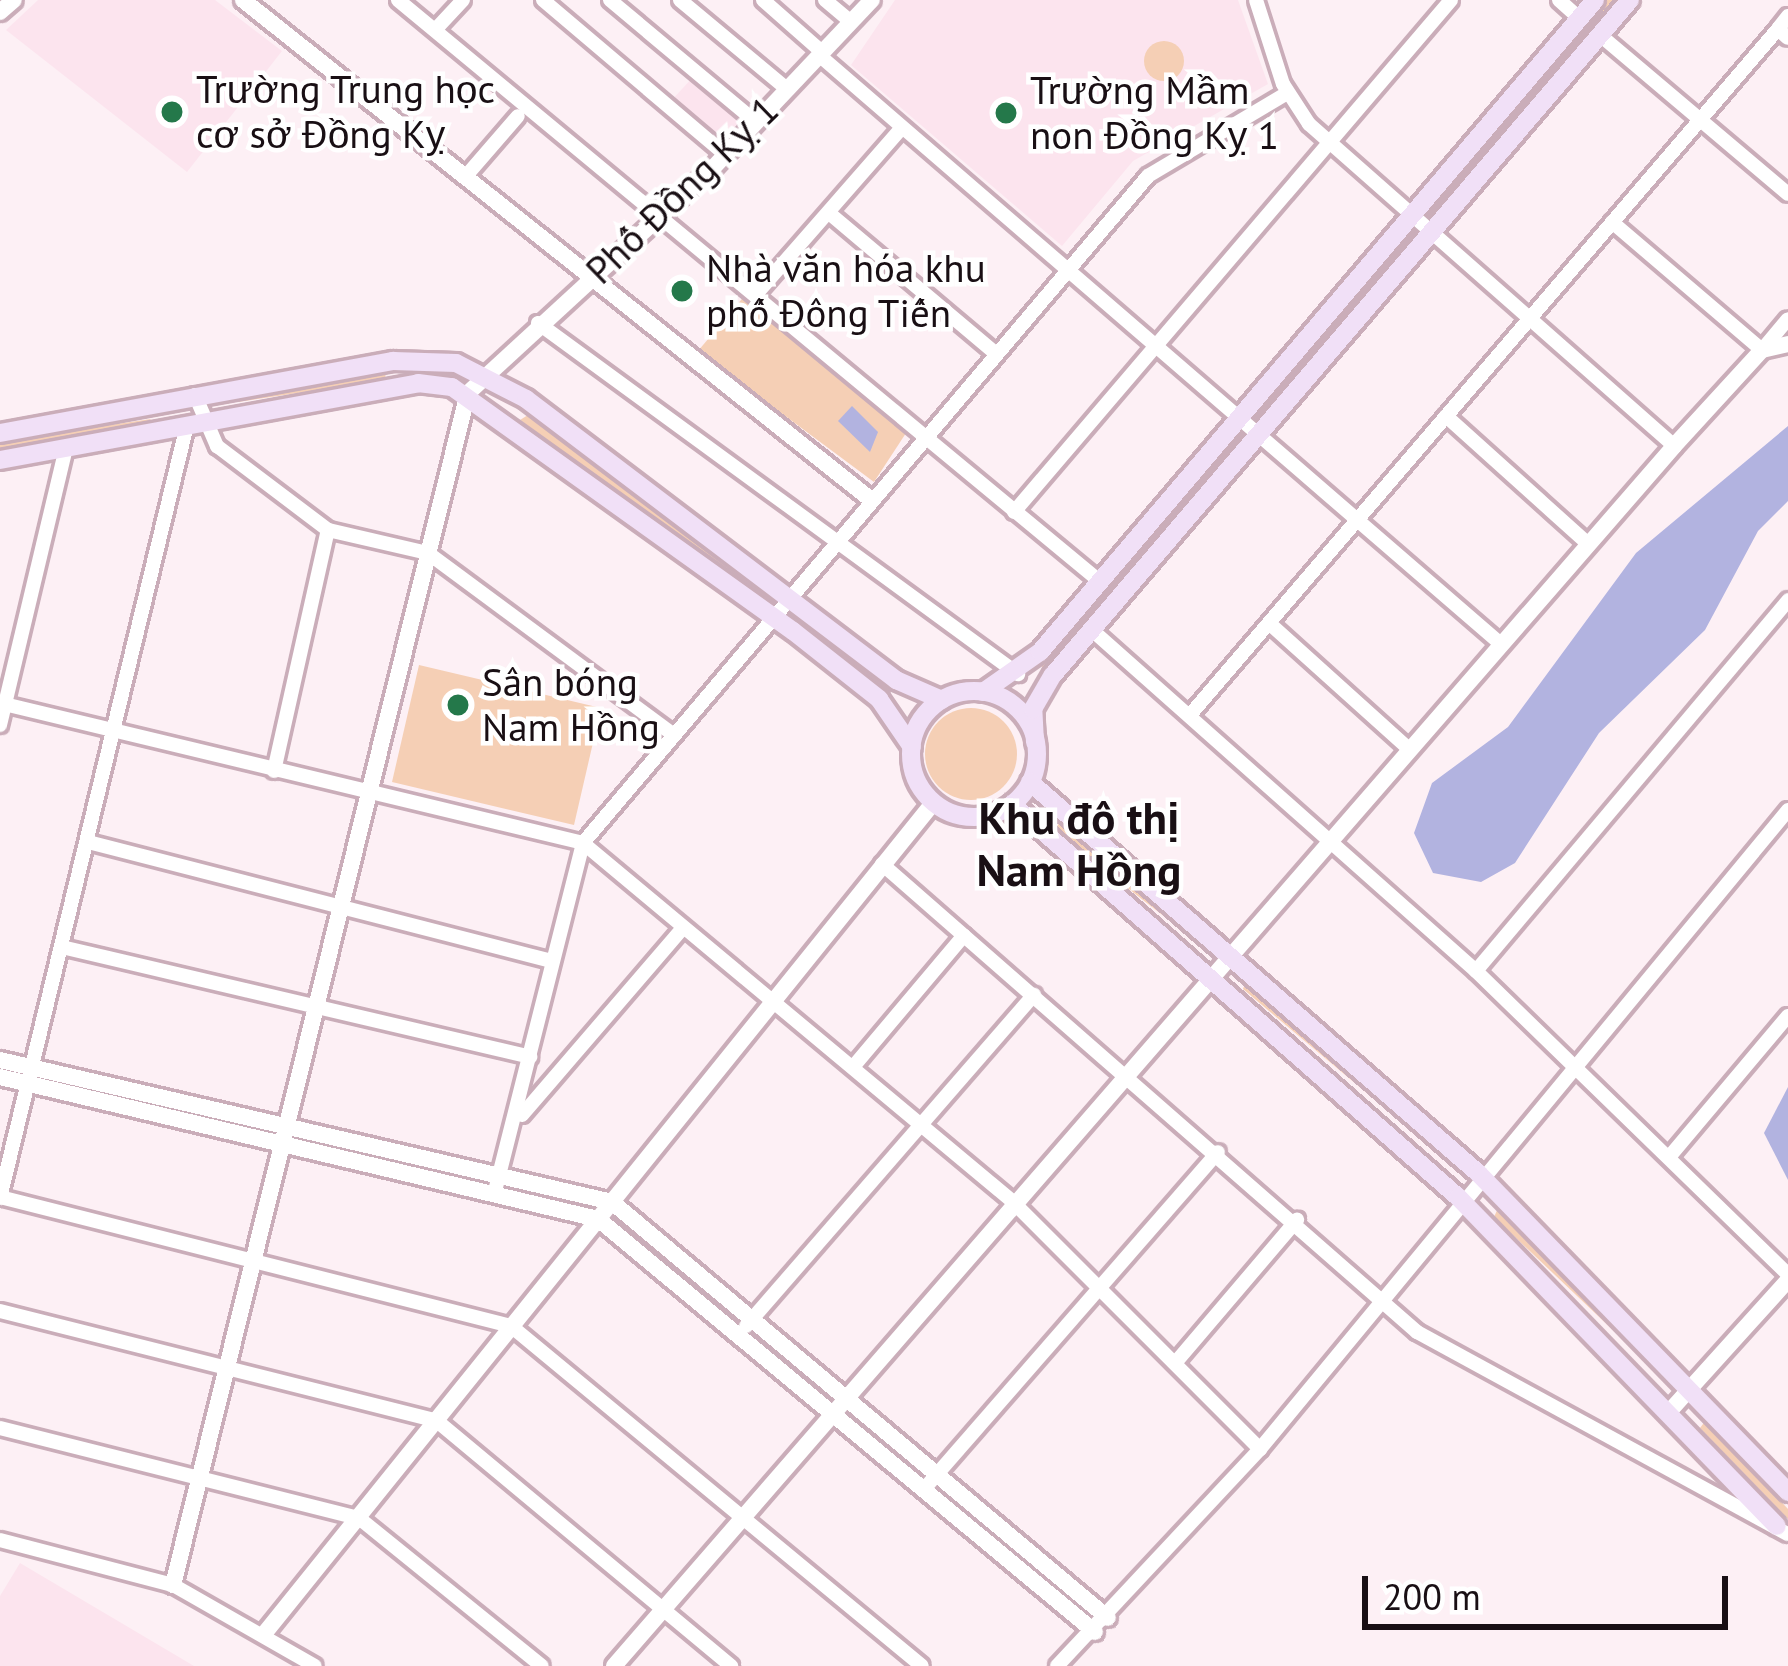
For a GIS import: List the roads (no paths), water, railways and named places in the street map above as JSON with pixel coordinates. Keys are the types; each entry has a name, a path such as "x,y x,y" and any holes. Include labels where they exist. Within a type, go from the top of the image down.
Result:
{"main road":[{"path":"0,433 413,359 483,371 790,597 942,700 983,692 1018,674 1595,0"},
{"path":"0,460 418,383 468,394 879,699 912,747 934,802 976,817 1012,804 1030,782 1036,701 1092,630 1630,0"},
{"path":"983,692 1020,711 1036,742"},
{"path":"912,747 942,700"},
{"path":"1030,782 1232,952 1478,1173 1694,1390 1788,1492"},
{"path":"1012,804 1212,974 1458,1197 1782,1530"}],"street":[{"path":"0,12 14,0"},
{"path":"243,0 870,499"},
{"path":"398,0 666,212 1098,580"},
{"path":"435,30 463,0"},
{"path":"543,0 726,154"},
{"path":"610,0 756,122"},
{"path":"680,0 787,89"},
{"path":"763,0 901,129 1260,432 1501,644"},
{"path":"825,0 851,22"},
{"name":"Phố Đồng Kỵ 1","path":"173,1585 468,394 483,371 726,154 872,0"},
{"path":"1256,0 1287,93 1328,142 1674,446"},
{"path":"1014,512 1451,0"},
{"path":"1558,0 1579,18"},
{"path":"1190,715 1701,117 1784,27"},
{"path":"1600,34 1788,194"},
{"path":"495,1191 519,1119 551,961 583,843 870,499 1160,163 1287,93"},
{"path":"466,176 518,116"},
{"path":"759,291 901,129"},
{"path":"829,213 994,353"},
{"path":"1612,222 1762,350"},
{"path":"1762,350 1788,340 1787,320"},
{"path":"614,1666 1328,836 1787,320"},
{"path":"538,323 832,547 1018,674"},
{"path":"195,395 194,424 121,733 0,1197 511,1326 922,1666"},
{"path":"1446,416 1588,544"},
{"path":"194,424 328,530 428,554 673,734"},
{"path":"0,725 66,447"},
{"path":"274,771 328,530"},
{"path":"1476,971 1788,600"},
{"path":"1269,623 1408,748"},
{"path":"1092,630 1476,971 1670,1156 1788,1277 1694,1390 1668,1413"},
{"path":"3,703 583,843 1012,1201 1260,1450"},
{"path":"264,1634 934,802"},
{"path":"1057,1666 1108,1618 1260,1450 1458,1197 1788,810"},
{"path":"92,843 551,961"},
{"path":"882,864 1297,1220 1417,1332 1782,1530"},
{"path":"519,1119 683,928"},
{"path":"853,1067 964,934"},
{"path":"65,948 530,1057"},
{"path":"741,1333 1034,995"},
{"path":"1670,1156 1788,1016"},
{"path":"0,1060 31,1077 281,1146 495,1191 598,1219 1095,1631"},
{"path":"0,1077 31,1077 287,1126 500,1171 612,1202 1108,1618"},
{"path":"924,1489 1218,1152"},
{"path":"1176,1362 1297,1220"},
{"path":"0,1311 437,1421 731,1666"},
{"path":"0,1428 359,1518 542,1666"},
{"path":"0,1540 173,1585 315,1666"}],"water":[{"path":"852,406 878,432 870,452 838,421"},
{"path":"1788,426 1788,501 1758,531 1705,630 1599,733 1515,863 1481,882 1433,873 1414,833 1432,783 1508,727 1636,553"},
{"path":"1788,1087 1788,1180 1764,1133"}],"place":[{"name":"Trường Trung học cơ sở Đồng Kỵ","path":"172,112"},
{"name":"Trường Mầm non Đồng Kỵ 1","path":"1006,113"},
{"name":"Nhà văn hóa khu phố Đông Tiến","path":"682,291"},
{"name":"Sân bóng Nam Hồng","path":"458,705"}],"district":[{"name":"Khu đô thị Nam Hồng","path":"1079,844"}]}
